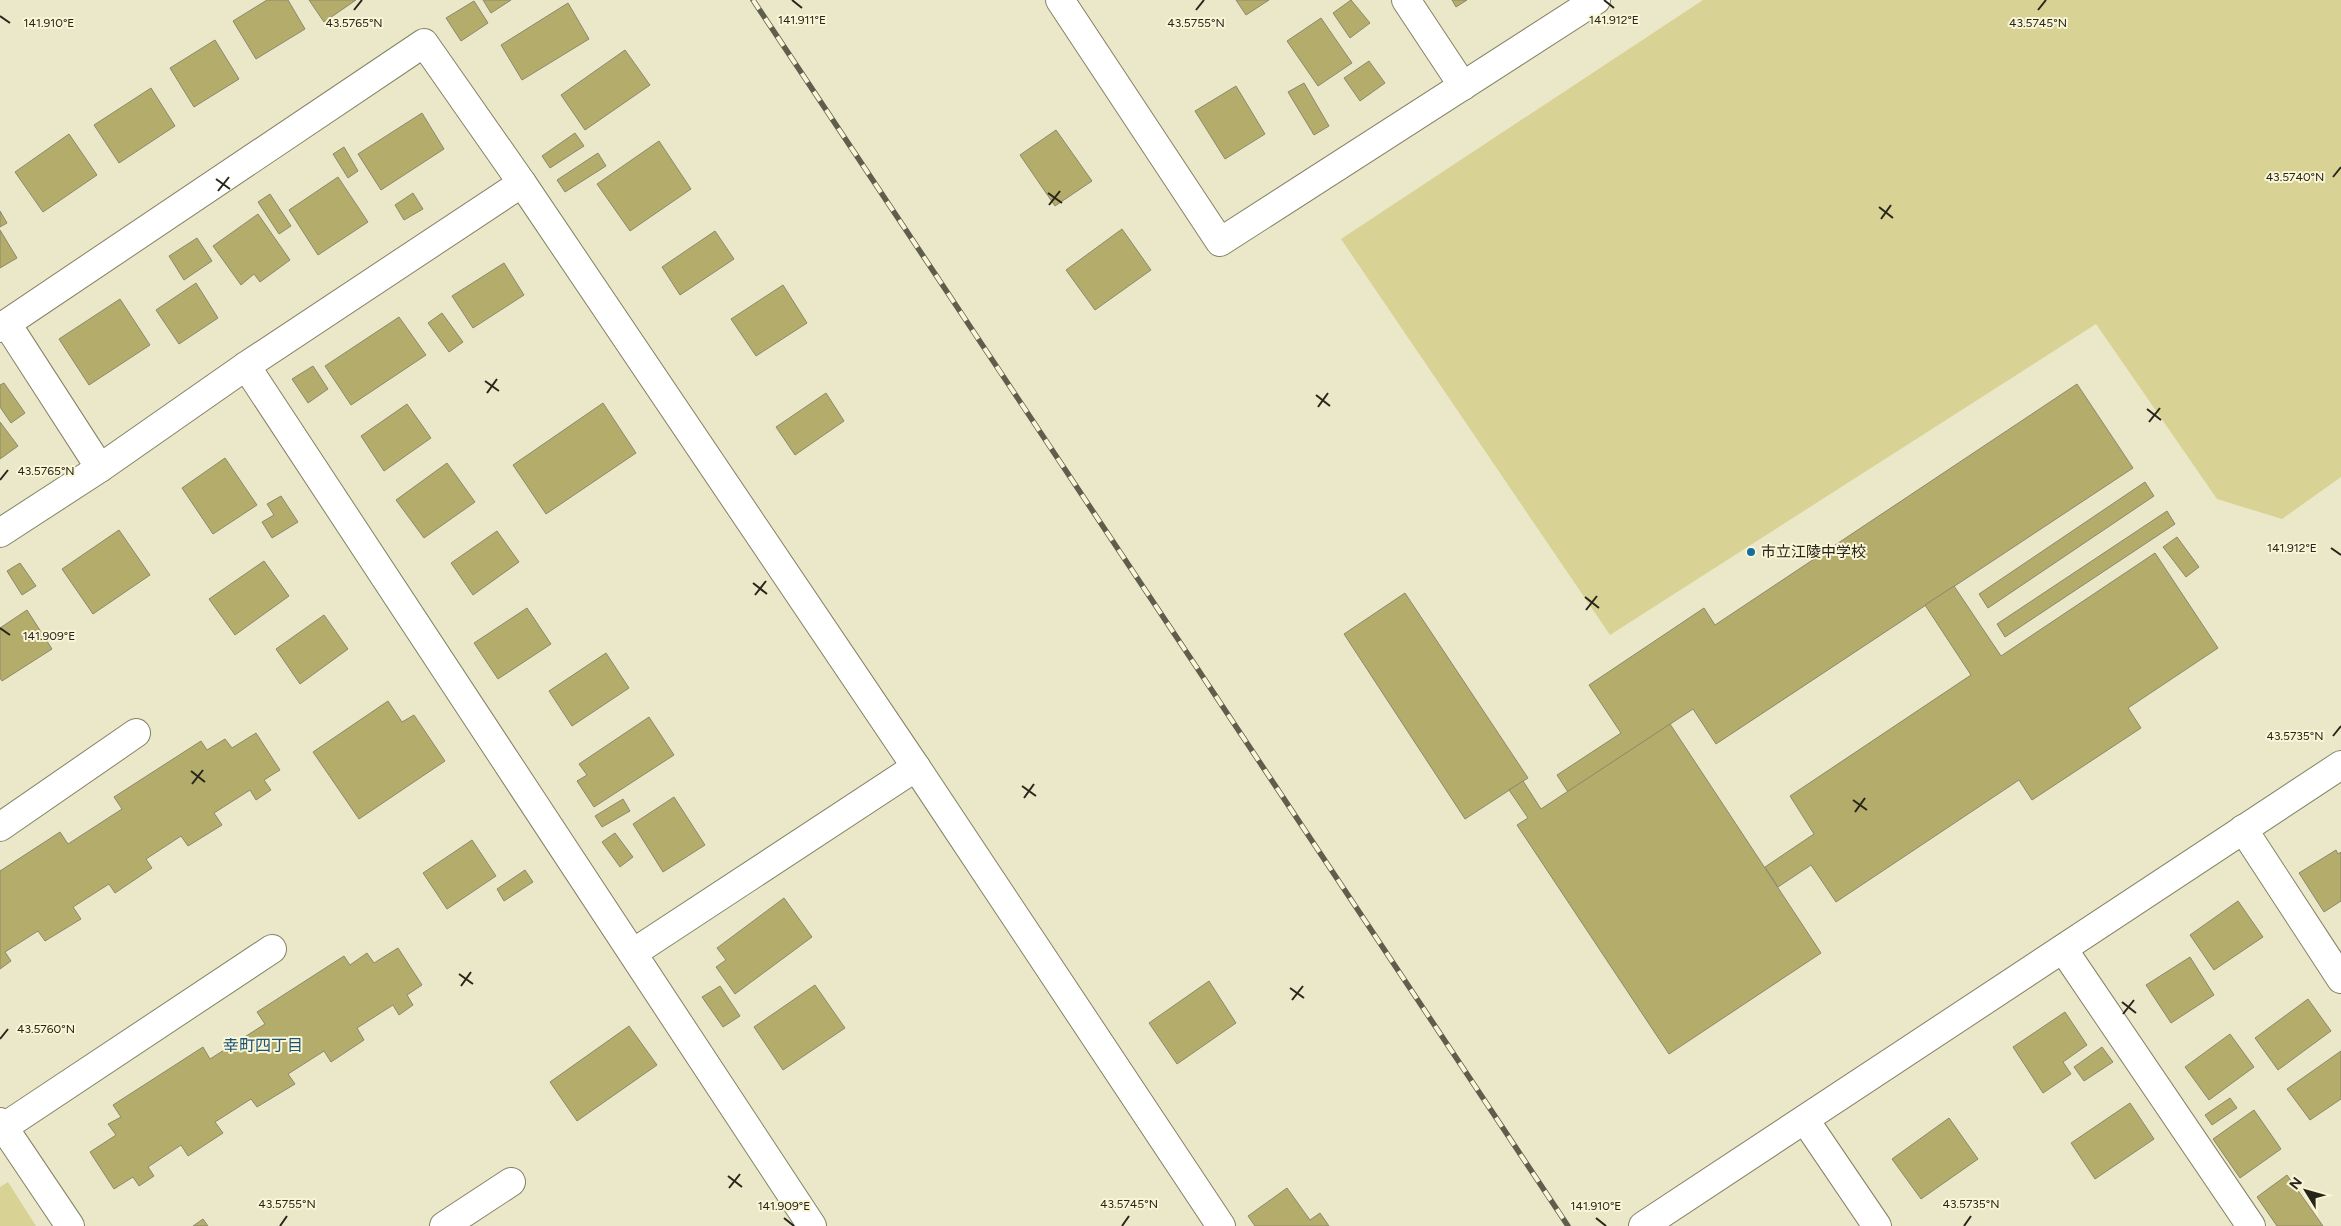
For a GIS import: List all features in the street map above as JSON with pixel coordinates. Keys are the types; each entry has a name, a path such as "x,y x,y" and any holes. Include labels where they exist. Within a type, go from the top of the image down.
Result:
{"street":[{"path":"1060,0 1220,242 1596,0"},
{"path":"1406,0 1463,86"},
{"path":"100,468 3,326 424,43 522,183 916,767 1221,1226"},
{"path":"0,533 100,468 246,366 522,183"},
{"path":"246,366 812,1226"},
{"path":"0,827 136,733"},
{"path":"1643,1226 2341,765"},
{"path":"633,953 916,767"},
{"path":"2243,829 2341,979"},
{"path":"70,1226 2,1124 272,949"},
{"path":"2063,949 2251,1226"},
{"path":"1805,1120 1878,1226"},
{"path":"444,1226 511,1182"}],"shaded area":[{"path":"1703,0 2341,0 2341,477 2282,519 2217,499 2096,324 1610,635 1341,239"},
{"path":"8,1182 36,1226 0,1226 0,1187"}],"building":[{"path":"267,0 288,0 305,29 256,59 233,21"},
{"path":"309,0 356,0 324,22"},
{"path":"483,0 511,0 491,13"},
{"path":"1236,0 1269,0 1246,15"},
{"path":"1351,0 1370,23 1350,38 1333,13"},
{"path":"1452,0 1467,0 1456,7"},
{"path":"474,1 488,23 461,41 446,18"},
{"path":"568,3 589,39 522,80 501,45"},
{"path":"1321,18 1352,63 1318,86 1287,41"},
{"path":"215,40 239,79 194,107 170,68"},
{"path":"625,50 650,85 585,130 561,95"},
{"path":"1369,61 1385,83 1360,101 1344,78"},
{"path":"1304,83 1329,126 1314,135 1288,92"},
{"path":"1236,86 1265,134 1225,159 1195,111"},
{"path":"151,88 175,126 119,163 94,125"},
{"path":"422,113 444,149 381,190 358,154"},
{"path":"1056,130 1092,181 1055,206 1020,155"},
{"path":"575,133 584,146 550,168 542,156"},
{"path":"69,134 97,175 43,212 15,172"},
{"path":"659,141 691,189 630,231 597,184"},
{"path":"344,147 358,171 348,178 333,154"},
{"path":"598,153 606,166 565,192 557,180"},
{"path":"338,177 368,222 318,255 289,210"},
{"path":"413,193 423,209 404,220 395,205"},
{"path":"270,194 291,226 279,234 258,202"},
{"path":"0,211 7,223 0,227"},
{"path":"258,214 290,260 260,282 254,274 241,285 213,246"},
{"path":"1122,229 1151,270 1095,310 1066,270"},
{"path":"0,230 17,258 0,268"},
{"path":"715,231 734,259 680,295 662,267"},
{"path":"197,238 212,261 184,280 169,256"},
{"path":"504,263 524,295 473,328 452,296"},
{"path":"196,283 218,318 179,344 156,310"},
{"path":"783,285 807,323 756,356 731,319"},
{"path":"120,299 150,345 89,385 59,339"},
{"path":"442,313 463,342 449,352 428,323"},
{"path":"399,317 426,355 351,405 325,366"},
{"path":"313,366 328,389 308,403 292,379"},
{"path":"4,383 25,413 11,423 0,407 0,385"},
{"path":"2077,384 2133,468 1716,744 1693,709 1568,792 1557,775 1621,733 1589,685 1704,608 1715,625"},
{"path":"826,393 844,421 795,455 776,427"},
{"path":"603,403 636,453 546,514 513,465"},
{"path":"407,404 431,438 384,471 361,436"},
{"path":"0,422 18,446 0,459"},
{"path":"225,458 257,505 213,534 182,488"},
{"path":"447,463 475,502 424,538 396,500"},
{"path":"2145,482 2154,496 1988,608 1979,594"},
{"path":"281,496 298,522 272,538 262,522 274,515 267,504"},
{"path":"2167,511 2175,524 2005,637 1997,624"},
{"path":"119,530 150,575 93,614 62,569"},
{"path":"497,531 519,562 473,595 451,563"},
{"path":"2177,537 2199,567 2186,577 2163,547"},
{"path":"2155,553 2218,648 2128,708 2141,728 2032,800 2019,780 1836,902 1811,865 1778,887 1765,867 1814,834 1790,796 1971,675 1925,605 1954,586 2001,656"},
{"path":"264,561 289,596 235,635 209,599"},
{"path":"20,563 36,586 22,595 7,571"},
{"path":"1405,593 1528,778 1465,819 1344,634"},
{"path":"527,608 551,644 498,679 474,643"},
{"path":"27,610 52,649 2,681 0,678 0,628"},
{"path":"324,615 348,649 300,684 276,649"},
{"path":"606,653 629,688 572,726 549,691"},
{"path":"388,701 402,722 414,715 445,761 359,819 313,752"},
{"path":"649,717 674,755 594,807 577,781 587,775 579,764"},
{"path":"1670,724 1821,953 1669,1054 1517,825 1528,818 1509,790 1523,781 1541,809"},
{"path":"256,733 280,770 264,780 271,790 256,800 250,790 214,813 222,825 188,846 181,836 146,859 152,868 115,893 109,884 73,907 81,919 45,941 38,931 5,952 11,961 0,969 0,871 60,832 68,844 122,809 114,797 201,741 207,750 225,739 232,748"},
{"path":"674,797 705,845 663,872 633,824"},
{"path":"623,799 630,811 602,827 595,816"},
{"path":"615,833 633,857 620,867 602,842"},
{"path":"472,840 496,876 447,909 423,873"},
{"path":"2336,850 2338,854 2341,852 2341,901 2324,912 2299,873"},
{"path":"525,870 533,882 504,901 497,889"},
{"path":"784,898 812,937 735,994 716,967 726,960 717,948"},
{"path":"2238,901 2263,937 2214,970 2190,935"},
{"path":"398,948 422,985 407,995 413,1005 399,1015 393,1005 357,1028 364,1040 331,1062 324,1051 288,1074 295,1084 257,1107 251,1099 215,1122 223,1133 188,1156 181,1145 148,1167 154,1176 139,1186 133,1177 114,1189 90,1152 116,1135 108,1124 121,1117 113,1105 203,1047 210,1059 265,1024 257,1012 344,956 350,965 367,953 374,963"},
{"path":"2190,957 2214,995 2171,1023 2146,985"},
{"path":"1209,981 1236,1023 1177,1064 1149,1023"},
{"path":"815,985 845,1028 783,1070 754,1027"},
{"path":"720,986 740,1016 723,1027 702,997"},
{"path":"2308,999 2331,1031 2278,1070 2255,1038"},
{"path":"2065,1012 2087,1045 2063,1062 2071,1074 2043,1093 2013,1047"},
{"path":"629,1026 657,1065 577,1121 550,1082"},
{"path":"2230,1034 2254,1067 2209,1100 2185,1067"},
{"path":"2102,1047 2113,1062 2084,1081 2074,1067"},
{"path":"2341,1051 2341,1099 2310,1120 2287,1089"},
{"path":"2230,1098 2237,1108 2212,1125 2205,1115"},
{"path":"2130,1103 2154,1139 2095,1179 2071,1143"},
{"path":"2254,1110 2281,1149 2240,1178 2213,1139"},
{"path":"1949,1118 1978,1159 1921,1199 1892,1159"},
{"path":"2287,1175 2323,1226 2277,1226 2257,1197"},
{"path":"1287,1188 1310,1220 1320,1213 1329,1226 1255,1226 1248,1216"},
{"path":"203,1219 208,1226 193,1226"}],"railway":[{"path":"753,0 1568,1226"}],"place":[{"name":"市立江陵中学校","path":"1751,552"}],"district":[{"name":"幸町四丁目","path":"263,1045"}]}
